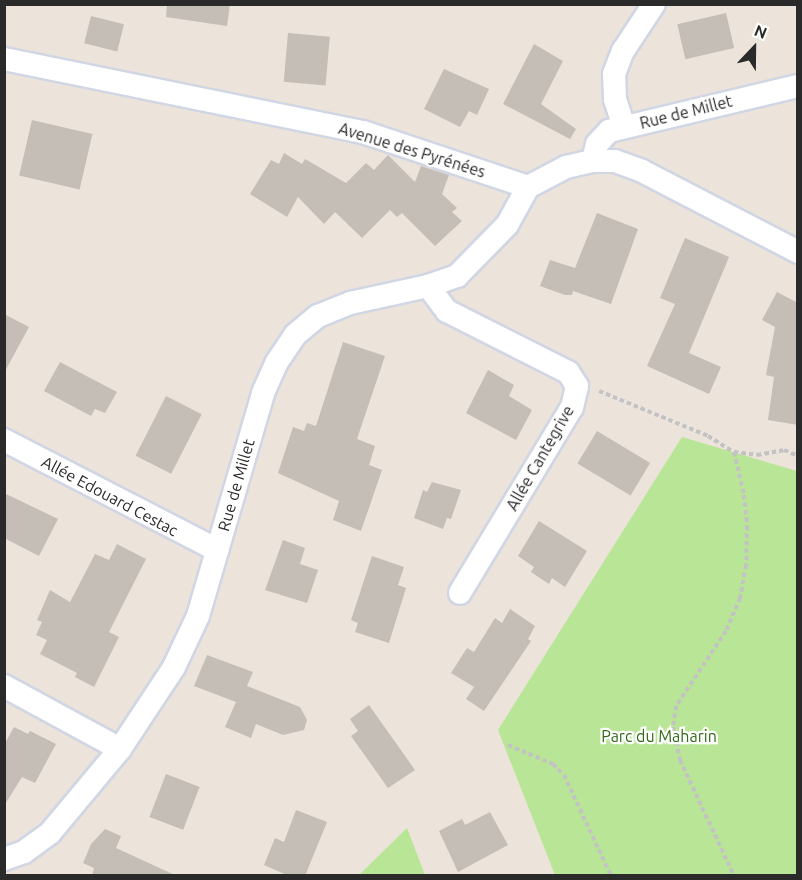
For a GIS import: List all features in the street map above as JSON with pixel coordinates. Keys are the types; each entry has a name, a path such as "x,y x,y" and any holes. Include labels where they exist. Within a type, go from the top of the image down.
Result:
{"street":[{"path":"624,127 615,99 614,74 623,51 654,4"},
{"name":"Avenue des Pyrénées","path":"4,59 363,132 528,187"},
{"name":"Rue de Millet","path":"592,161 597,144 609,131 798,86"},
{"path":"528,187 566,167 592,161 615,161 642,171 798,252"},
{"name":"Rue de Millet","path":"14,855 50,833 120,749 174,667 192,634 262,393 277,362 295,335 318,316 350,303 428,286 457,276 507,225 528,187"},
{"path":"428,286 447,311 568,372"},
{"name":"Allée Cantegrive","path":"460,593 572,407 577,386 568,372"},
{"name":"Allée Edouard Cestac","path":"4,440 217,550"},
{"path":"4,686 120,749"},
{"path":"12,876 14,855"}],"path":[{"path":"568,372 606,396 699,432 734,452 757,456 784,450 798,456"},
{"path":"734,452 744,495 747,526 746,565 740,598 717,646 676,706 673,727 680,760 734,876"},
{"path":"508,745 553,764 564,775 611,876"}],"green space":[{"name":"Parc du Maharin","path":"682,437 797,471 797,875 555,875 498,730"},
{"path":"407,828 425,875 359,875"}],"building":[{"path":"167,4 230,4 227,26 166,17"},
{"path":"726,13 734,48 685,59 677,24"},
{"path":"91,16 124,24 117,51 84,43"},
{"path":"288,33 330,37 326,85 284,82"},
{"path":"534,44 563,61 541,104 576,129 570,139 503,104"},
{"path":"444,69 489,89 477,115 469,111 460,127 424,109"},
{"path":"32,120 92,134 80,189 19,176"},
{"path":"284,153 302,164 305,159 346,183 366,163 374,170 388,155 415,182 421,166 449,175 442,194 457,208 452,212 462,221 435,246 402,213 397,217 390,210 362,238 335,212 324,224 298,197 287,217 250,194 271,160 279,164"},
{"path":"597,213 638,229 611,304 573,291 572,295 565,295 540,286 550,260 575,268"},
{"path":"685,238 729,257 689,353 721,367 709,394 647,366 675,304 660,298"},
{"path":"777,292 798,303 798,425 768,420 774,377 766,375 775,327 762,320"},
{"path":"4,314 29,327 4,373"},
{"path":"343,342 385,356 357,439 375,446 369,465 382,470 361,531 333,520 339,501 278,473 293,427 304,431 307,423 316,426"},
{"path":"60,362 117,392 105,413 95,409 91,416 44,391"},
{"path":"488,370 514,385 509,396 532,410 516,440 466,413"},
{"path":"166,396 202,414 171,474 136,456"},
{"path":"597,431 650,463 631,496 577,464"},
{"path":"432,482 461,490 451,519 447,518 443,529 414,518 423,490 427,492"},
{"path":"4,493 58,519 39,556 4,538"},
{"path":"539,521 587,551 565,587 552,578 549,584 531,572 534,567 518,556"},
{"path":"283,540 305,548 300,564 318,570 307,603 265,590"},
{"path":"117,544 146,559 109,632 119,637 94,687 75,677 77,673 40,654 47,640 36,635 42,622 37,620 50,590 70,602 95,554 109,560"},
{"path":"372,556 404,567 398,585 406,588 389,643 355,632 358,623 351,620"},
{"path":"510,609 535,626 528,639 531,641 484,711 466,699 474,687 451,673 467,648 474,652 495,618 502,623"},
{"path":"207,655 253,672 247,686 300,707 307,720 304,730 283,735 256,724 251,738 225,727 236,702 194,686"},
{"path":"369,705 415,770 388,788 351,736 358,731 350,719"},
{"path":"14,727 28,734 30,731 56,744 35,783 22,777 4,806 4,745"},
{"path":"166,774 200,787 183,830 150,817"},
{"path":"296,810 327,822 305,876 289,876 264,865 275,838 284,842"},
{"path":"490,812 508,845 458,872 439,831 462,819 465,825"},
{"path":"105,829 121,836 116,848 177,876 92,876 94,868 83,863 91,844"}]}
